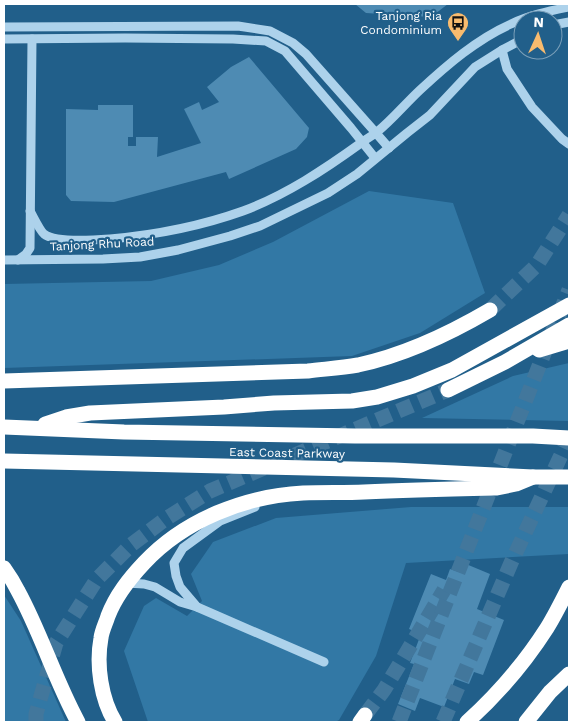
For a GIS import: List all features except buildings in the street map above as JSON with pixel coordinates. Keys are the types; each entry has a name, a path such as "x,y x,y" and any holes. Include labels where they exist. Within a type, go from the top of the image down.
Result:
{"highway":[{"path":"36,427 66,417 90,413 274,403 352,401 377,397 414,386 452,370 569,306"},
{"path":"4,380 308,372 357,365 388,357 432,340 490,310"},
{"path":"448,390 505,362 569,325"},
{"path":"505,362 569,341"},
{"name":"East Coast Parkway","path":"4,426 124,432 364,436 533,436 569,438"},
{"name":"East Coast Parkway","path":"4,462 394,470 569,477"},
{"path":"115,722 110,715 100,675 101,636 111,609 126,583 153,553 175,536 201,520 244,504 283,495 497,488 516,484 533,477"},
{"path":"4,568 31,616 68,704 78,722"},
{"path":"468,722 504,687 519,668 547,628 569,587"},
{"path":"526,722 550,692 569,674"}],"street":[{"name":"Tanjong Rhu Road","path":"30,211 44,234 59,240 141,236 196,225 244,211 315,174 376,133 436,75 476,44 511,24 544,12 569,7"},
{"path":"4,27 238,26 270,31 294,43 318,67 389,148"},
{"path":"18,260 30,248 32,39 21,27"},
{"path":"4,39 125,38 266,41 284,51 375,158"},
{"path":"284,51 294,43"},
{"name":"Tanjong Rhu Road","path":"4,260 140,257 178,250 260,226 328,193 356,174 430,115 475,67 513,44"},
{"path":"502,50 507,69 532,107 569,144"},
{"path":"362,117 382,121 393,116"},
{"path":"197,607 180,587 176,576 174,564 182,548 220,521 283,495"},
{"path":"126,583 155,587 180,602 197,607 324,662"}],"shaded area":[{"path":"369,191 453,203 485,293 420,333 352,356 4,368 4,284 151,281 219,265 273,242"},
{"path":"569,363 569,421 422,418 513,376"},
{"path":"411,507 569,507 569,554 406,563 376,656 339,720 335,722 148,722 124,651 144,606 156,598 187,616 202,601 191,574 213,542 276,518"},
{"path":"4,595 21,621 66,722 4,722"}],"tunnel":[{"path":"490,310 537,265 569,215"},
{"path":"399,722 569,290"},
{"path":"36,722 36,714 56,643 97,579 131,545 164,520 210,491 448,390"},
{"path":"443,722 511,563 569,438"},
{"path":"365,715 384,690 444,590"}],"place":[{"name":"Tanjong Ria Condominium","path":"458,42"}]}
